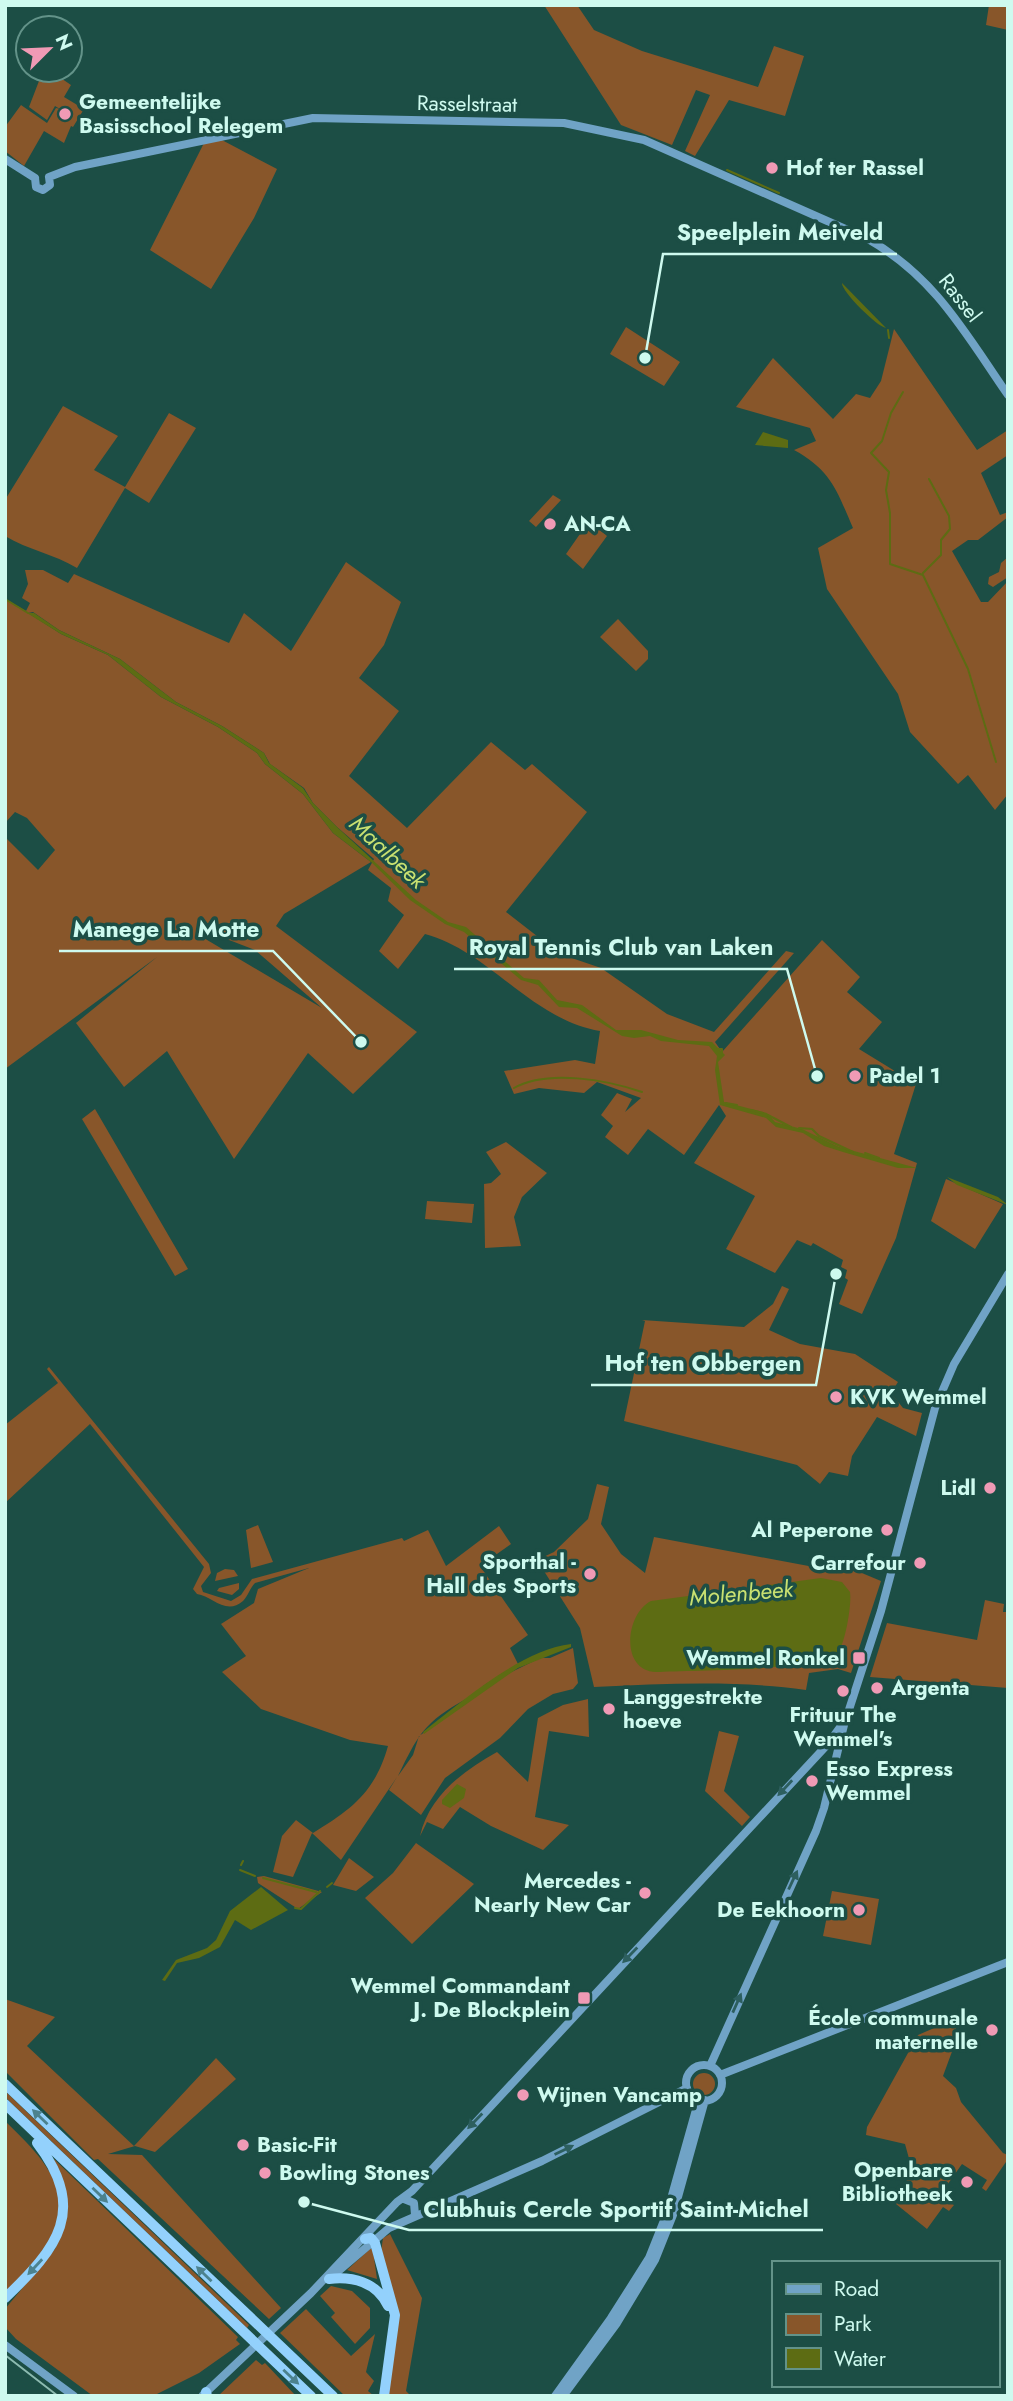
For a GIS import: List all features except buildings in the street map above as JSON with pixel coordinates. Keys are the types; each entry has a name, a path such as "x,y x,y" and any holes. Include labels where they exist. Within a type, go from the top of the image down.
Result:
{"highway":[{"path":"5,2084 333,2396"},
{"path":"5,2104 311,2396"},
{"path":"5,2303 9,2294 52,2248 63,2216 60,2180 52,2164 37,2145 33,2131"},
{"path":"374,2237 395,2315 384,2396"},
{"path":"328,2279 348,2277 366,2283 382,2297 390,2311 390,2331 376,2396"},
{"path":"301,2367 313,2369 342,2396"}],"main road":[{"name":"Rasselstraat","path":"49,177 75,167 299,120 565,123 644,140 868,239"},
{"path":"5,159 35,178"},
{"path":"43,174 49,177 50,185 43,190 36,187 35,178 43,174"},
{"name":"Rassel","path":"868,239 895,255 934,289 1008,396"},
{"path":"710,2066 824,1808 846,1718 884,1600 934,1408 954,1364 1008,1274"},
{"path":"311,2293 374,2237 393,2206 404,2199 820,1753 846,1718"},
{"path":"720,2075 1008,1962"},
{"path":"687,2088 687,2079 692,2070 702,2065 710,2066 720,2075"},
{"path":"702,2100 719,2093 720,2075"},
{"path":"687,2088 702,2100"},
{"path":"205,2395 311,2293 374,2237 415,2216 552,2157 687,2088"},
{"path":"555,2396 611,2318 649,2258 667,2213 702,2100"},
{"path":"563,2396 617,2323 655,2260 673,2216 702,2100"},
{"path":"404,2199 414,2203 415,2216"},
{"path":"393,2206 394,2215 404,2221"},
{"path":"5,2345 74,2396"}],"green space":[{"path":"544,5 577,5 594,30 642,51 758,87 774,46 804,56 785,116 729,100 695,156 685,151 710,95 696,90 672,145 621,125"},
{"path":"989,5 1008,5 1008,30 986,25"},
{"path":"38,84 70,84 64,97 84,109 73,127 71,126 64,143 44,131 24,166 5,151 5,127 21,105 47,123 56,108 60,109 55,106 47,120 29,107"},
{"path":"220,139 277,169 254,218 211,289 150,250 204,143"},
{"path":"626,327 680,362 664,386 610,354"},
{"path":"894,329 977,450 1008,430 1008,455 981,473 1000,515 1008,512 1008,517 978,540 968,540 952,551 981,602 988,602 1008,581 1008,794 995,810 968,775 958,784 910,732 898,694 827,589 818,548 853,528 837,492 825,474 817,465 794,450 816,441 810,428 736,407 773,358 833,419 856,394 870,398 881,381"},
{"path":"63,406 118,436 94,470 125,487 169,413 196,428 149,503 125,488 77,568 5,536 5,500"},
{"path":"553,495 561,500 536,527 529,521"},
{"path":"589,521 607,536 583,569 566,554"},
{"path":"1008,557 1008,577 993,587 988,584 989,577 999,572 1001,563"},
{"path":"346,562 401,602 384,645 359,678 399,711 349,776 407,828 491,742 525,770 532,764 587,812 506,912 560,954 601,968 667,1014 714,1032 786,951 794,953 715,1042 722,1052 822,940 860,977 847,992 882,1022 859,1049 916,1084 894,1154 917,1163 896,1238 862,1314 839,1304 848,1280 845,1278 847,1270 841,1267 843,1260 813,1243 811,1246 797,1240 775,1273 726,1249 755,1196 694,1163 726,1116 719,1105 684,1155 648,1129 628,1155 605,1137 613,1126 601,1115 617,1093 632,1099 625,1112 641,1098 597,1082 584,1093 539,1088 514,1094 504,1071 575,1060 595,1064 600,1031 553,1014 470,955 425,934 398,969 379,951 404,915 388,901 391,888 368,870 374,859 313,803 304,788 270,764 264,753 222,726 176,702 120,659 59,630 33,612 28,613 61,634 108,655 161,697 218,727 257,753 265,764 303,794 333,833 371,862 284,914 276,926 417,1032 353,1094 308,1053 234,1159 167,1051 124,1087 76,1023 157,957 5,1069 5,837 38,870 55,850 27,818 15,812 5,823 5,599 26,611 30,603 22,598 28,584 25,570 43,570 68,583 74,574 229,643 244,613 291,651","holes":["211,933 255,950 322,1008 197,934"]},
{"path":"618,619 648,651 648,659 636,671 600,637"},
{"path":"95,1109 188,1269 175,1276 82,1119"},
{"path":"506,1142 547,1173 522,1197 514,1217 521,1246 485,1248 484,1184 491,1183 501,1174 486,1152"},
{"path":"946,1179 1003,1204 975,1249 931,1221"},
{"path":"427,1201 474,1204 472,1223 425,1219"},
{"path":"782,1286 789,1289 769,1330 800,1344 855,1354 898,1382 891,1393 903,1408 922,1413 916,1436 877,1417 852,1456 848,1476 829,1472 820,1484 797,1465 624,1421 645,1321 642,1320 744,1327 773,1304"},
{"path":"49,1367 209,1564 211,1573 201,1586 203,1592 231,1601 241,1595 252,1579 402,1538 404,1541 428,1530 446,1566 499,1526 511,1544 480,1566 528,1635 510,1648 518,1664 483,1686 540,1658 550,1658 573,1648 578,1683 573,1689 553,1694 528,1709 500,1738 445,1778 421,1815 389,1790 397,1777 341,1860 312,1833 293,1877 273,1872 282,1836 296,1820 313,1833 339,1816 369,1787 383,1762 388,1746 350,1740 261,1709 222,1672 246,1656 221,1624 254,1603 258,1589 309,1568 255,1583 243,1601 231,1607 197,1594 193,1589 204,1567 90,1424 5,1503 5,1425 58,1383 47,1369","holes":["466,1699 468,1702 421,1735 440,1715","418,1738 413,1755 398,1776"]},
{"path":"597,1484 609,1487 601,1524 621,1554 645,1573 654,1537 830,1570 833,1561 881,1581 851,1673 838,1669 809,1673 806,1690 726,1684 594,1687 580,1628 537,1560 554,1552 588,1519"},
{"path":"258,1525 273,1562 251,1568 246,1530"},
{"path":"225,1569 234,1570 238,1576 215,1581 217,1573"},
{"path":"239,1583 239,1589 232,1595 217,1591 219,1588"},
{"path":"985,1600 1004,1604 1003,1612 1008,1612 1008,1688 870,1677 887,1623 977,1640"},
{"path":"588,1699 589,1737 549,1731 535,1817 569,1825 543,1850 491,1826 460,1807 443,1829 427,1822 420,1836 431,1809 449,1786 497,1752 528,1782 538,1718 563,1705"},
{"path":"719,1731 739,1736 724,1791 750,1817 742,1826 705,1791"},
{"path":"416,1843 474,1884 412,1944 365,1898 393,1873"},
{"path":"349,1858 374,1877 356,1891 333,1885"},
{"path":"264,1876 322,1892 298,1909 258,1883 257,1877"},
{"path":"832,1891 879,1899 871,1945 823,1936"},
{"path":"5,1999 55,2017 27,2046 134,2146 216,2058 236,2079 155,2152 135,2146 108,2154 142,2155 281,2308 269,2319 98,2159 94,2160 5,2071"},
{"path":"955,2019 957,2038 943,2076 956,2088 961,2102 1003,2153 1008,2155 1008,2159 986,2191 982,2188 987,2180 962,2164 940,2195 954,2205 949,2211 943,2207 927,2229 896,2204 908,2187 906,2177 913,2173 905,2144 866,2135 867,2127 918,2035"},
{"path":"704,2073 712,2076 715,2084 712,2092 704,2095 696,2092 693,2084 696,2076"},
{"path":"5,2091 249,2325 247,2328 5,2097"},
{"path":"5,2121 44,2163 53,2178 60,2211 56,2229 42,2255 5,2292"},
{"path":"54,2159 238,2337 236,2340 240,2344 199,2373 153,2396 93,2396 16,2339 5,2327 5,2309 55,2249 65,2226"},
{"path":"390,2234 422,2298 406,2391 411,2396 387,2396 397,2334 381,2252 383,2238"},
{"path":"371,2248 377,2279 347,2270"},
{"path":"331,2286 352,2291 370,2308 370,2328 355,2344 331,2317 335,2313 320,2296"},
{"path":"306,2309 351,2356 375,2334 366,2372 374,2381 368,2391 374,2396 345,2396 280,2333"},
{"path":"256,2360 262,2365 265,2363 296,2396 218,2396"}],"water":[{"path":"842,283 886,328 860,308"},
{"path":"763,432 788,440 788,448 755,445"},
{"path":"27,613 34,613 59,630 120,659 176,702 222,726 264,753 269,763 303,788 313,803 337,827 416,900 448,922 466,927 524,978 539,980 557,1000 582,1005 616,1030 641,1030 678,1040 712,1042 725,1055 718,1062 724,1102 767,1113 775,1122 802,1129 839,1147 917,1168 898,1168 824,1146 803,1133 776,1127 766,1118 720,1105 715,1070 717,1056 709,1046 661,1041 650,1036 622,1036 577,1008 559,1007 538,985 521,980 464,932 445,924 410,900 371,862 333,833 303,794 265,764 257,753 218,727 161,697 108,655 61,634"},
{"path":"947,1177 998,1197 1008,1205 957,1185"},
{"path":"821,1578 842,1582 850,1592 843,1643 837,1654 826,1660 780,1667 656,1672 644,1669 636,1662 632,1653 630,1641 636,1617 651,1601"},
{"path":"571,1644 571,1647 518,1668 424,1734 423,1732 456,1706 512,1666 552,1648"},
{"path":"457,1784 466,1789 464,1798 450,1808 442,1804 442,1800"},
{"path":"261,1887 288,1910 251,1930 235,1920 220,1947 199,1958 177,1963 165,1981 162,1980 176,1960 207,1948 216,1940 230,1911"}],"waterway":[{"path":"727,170 779,193"},
{"path":"888,330 889,338"},
{"path":"903,392 891,413 882,441 871,453 889,472 886,490 890,513 890,564 923,575 968,669 996,762"},
{"path":"923,573 941,555 941,540 950,529 949,516 929,479"},
{"name":"Maalbeek","path":"5,599 28,613"},
{"name":"Maalbeek","path":"717,1049 722,1049 722,1055"},
{"path":"514,1088 543,1079 578,1078 642,1092"},
{"name":"Maalbeek","path":"726,1103 737,1105"},
{"name":"Maalbeek","path":"751,1110 763,1113"},
{"name":"Maalbeek","path":"768,1115 791,1127"},
{"name":"Maalbeek","path":"799,1128 812,1129 819,1136 853,1152"},
{"name":"Maalbeek","path":"865,1153 879,1158"},
{"path":"241,1865 243,1861"},
{"path":"240,1870 255,1876"},
{"path":"263,1878 316,1892"},
{"name":"Molenbeek","path":"327,1887 332,1883"},
{"name":"Molenbeek","path":"295,1908 301,1909 320,1891"}],"tram line":[{"path":"5,2355 58,2396"}],"place":[{"name":"Gemeentelijke Basisschool Relegem","path":"65,114"},
{"name":"Hof ter Rassel","path":"772,168"},
{"name":"Speelplein Meiveld","path":"645,358"},
{"name":"AN-CA","path":"550,524"},
{"name":"Manege La Motte","path":"361,1042"},
{"name":"Royal Tennis Club van Laken","path":"817,1076"},
{"name":"Padel 1","path":"855,1076"},
{"name":"Hof ten Obbergen","path":"836,1274"},
{"name":"KVK Wemmel","path":"836,1397"},
{"name":"Lidl","path":"990,1488"},
{"name":"Al Peperone","path":"887,1530"},
{"name":"Carrefour","path":"920,1563"},
{"name":"Sporthal - Hall des Sports","path":"590,1574"},
{"name":"Wemmel Ronkel","path":"859,1658"},
{"name":"Argenta","path":"877,1688"},
{"name":"Frituur The Wemmel's","path":"843,1691"},
{"name":"Langgestrekte hoeve","path":"609,1709"},
{"name":"Esso Express Wemmel","path":"812,1781"},
{"name":"Mercedes - Nearly New Car","path":"645,1893"},
{"name":"De Eekhoorn","path":"859,1910"},
{"name":"Wemmel Commandant J. De Blockplein","path":"584,1998"},
{"name":"École communale maternelle","path":"992,2030"},
{"name":"Wijnen Vancamp","path":"523,2095"},
{"name":"Basic-Fit","path":"243,2145"},
{"name":"Bowling Stones","path":"265,2173"},
{"name":"Openbare Bibliotheek","path":"967,2182"},
{"name":"Clubhuis Cercle Sportif Saint-Michel","path":"304,2202"}]}
